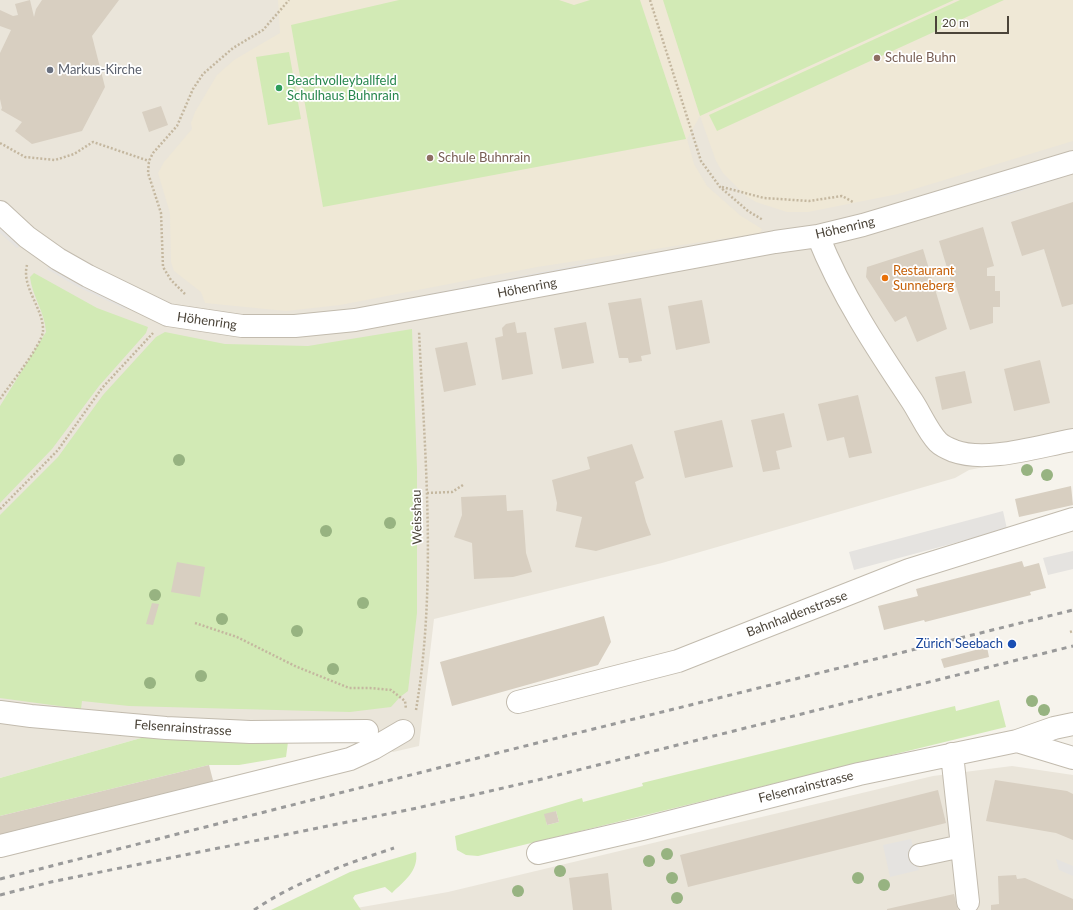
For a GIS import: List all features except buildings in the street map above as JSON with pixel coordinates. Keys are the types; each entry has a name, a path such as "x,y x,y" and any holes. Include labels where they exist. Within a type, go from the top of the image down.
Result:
{"street":[{"name":"Höhenring","path":"0,212 27,237 58,259 88,276 168,315 242,326 294,326 355,320 775,242 818,236 863,225 1073,162"},
{"path":"818,236 828,261 853,306 890,368 938,442 954,451 979,455 1009,452 1073,440"},
{"name":"Bahnhaldenstrasse","path":"518,702 678,660 909,570 1073,519"},
{"name":"Felsenrainstrasse","path":"0,712 166,728 250,732 367,731"},
{"path":"1017,741 1054,728 1073,724"},
{"path":"0,846 350,759 374,748 403,731"},
{"name":"Felsenrainstrasse","path":"538,853 642,829 859,774 1017,741 1073,758"},
{"path":"952,754 968,902"},
{"path":"920,855 962,846"}],"path":[{"path":"185,293 171,280 163,267 161,213 148,173 149,161 177,126 193,89 203,74 233,48 263,30 289,0"},
{"path":"650,0 701,161 720,187 748,211 767,222"},
{"path":"0,143 25,157 55,160 74,154 93,142 149,161"},
{"path":"720,187 764,198 808,201 842,196 854,203"},
{"path":"0,399 28,358 43,332 42,320 27,279 26,269 28,262"},
{"name":"Weisshau","path":"416,710 428,584 426,492 418,326"},
{"path":"0,509 58,450 102,388 154,330"},
{"path":"426,492 452,492 463,485"},
{"path":"196,623 237,637 295,666 349,688 391,690 405,701 406,710"}],"shaded area":[{"path":"0,0 1073,0 1073,449 969,470 955,478 662,563 434,619 419,746 393,752 364,740 250,743 148,736 0,778"},
{"name":"Schule Buhnrain","path":"278,0 1073,0 1073,141 898,194 808,212 787,212 756,202 746,196 723,173 716,161 700,116 687,139 694,164 707,186 741,216 762,229 760,233 537,267 340,305 286,311 205,303 201,292 174,271 171,262 170,213 158,173 164,162 192,129 191,123 195,112 217,75 234,60 280,33"},
{"path":"1058,171 1061,178 993,200 990,193"},
{"path":"0,222 23,243 17,248 0,233"},
{"path":"595,262 596,270 430,301 428,294"},
{"path":"51,263 128,302 125,309 76,286 47,269"},
{"path":"1003,511 1007,529 854,570 849,552"},
{"path":"1073,551 1073,569 1048,575 1043,558"},
{"path":"1012,766 1073,775 1073,910 345,910 448,892 933,776"},
{"path":"911,839 919,870 890,877 883,845"},
{"path":"1056,859 1073,866 1073,876 1059,870"}],"green space":[{"path":"399,0 559,0 574,5 590,0 640,0 686,139 323,207 291,25"},
{"path":"663,0 954,0 700,116"},
{"path":"960,0 1004,0 717,131 709,115"},
{"name":"Beachvolleyballfeld Schulhaus Buhnrain","path":"289,52 301,119 268,125 256,57"},
{"path":"34,273 97,308 148,327 146,333 99,386 52,449 0,503 0,406 46,332 43,318 31,284 30,277"},
{"path":"412,329 417,469 417,613 408,691 391,707 350,712 129,706 82,701 81,709 0,698 0,515 58,457 103,395 156,337 165,332 225,344 308,346"},
{"path":"999,700 1006,727 478,856 466,855 457,850 455,836 582,798 583,802 643,786 642,783 955,706 956,711","holes":["556,811 559,822 547,825 545,815"]},
{"path":"148,736 250,743 288,742 286,757 239,765 209,765 0,816 0,778"},
{"path":"416,852 413,870 406,880 392,893 385,887 355,895 353,898 361,910 271,910 350,872"}],"railway":[{"path":"0,879 533,744 1073,610"},
{"path":"0,895 51,882 417,808 542,779 1073,646"},
{"path":"254,910 287,890 322,874 394,848"}],"place":[{"name":"Schule Buhn","path":"877,58"},
{"name":"Markus-Kirche","path":"50,70"},
{"name":"Beachvolleyballfeld Schulhaus Buhnrain","path":"279,88"},
{"name":"Schule Buhnrain","path":"430,158"},
{"name":"Restaurant Sunneberg","path":"885,278"},
{"name":"Zürich Seebach","path":"1012,644"}]}
